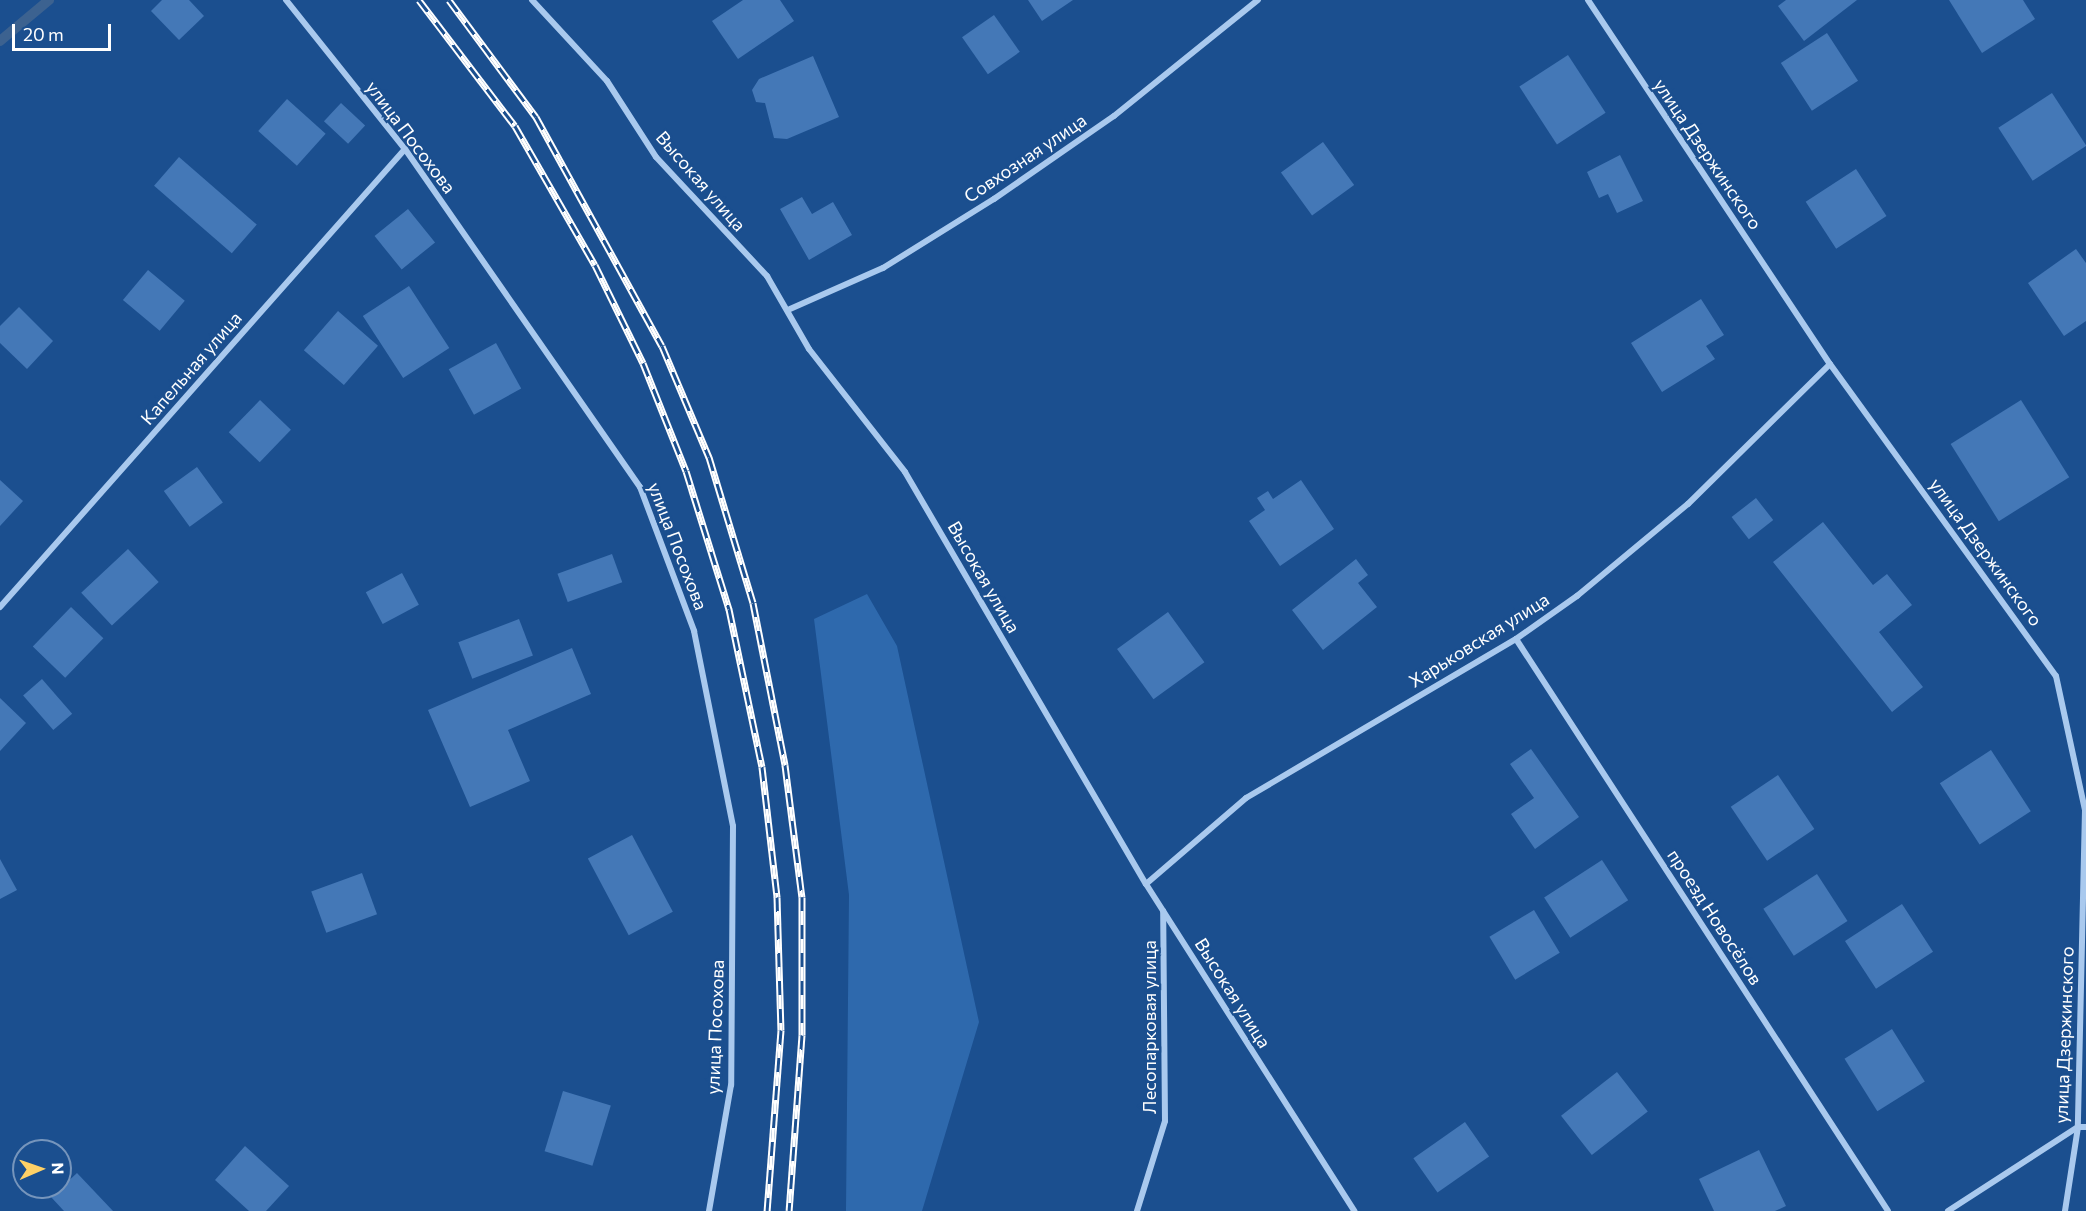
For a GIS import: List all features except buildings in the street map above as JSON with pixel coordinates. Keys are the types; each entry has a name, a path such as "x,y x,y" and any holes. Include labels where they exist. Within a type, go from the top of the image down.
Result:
{"street":[{"name":"улица Посохова","path":"286,0 405,149 640,487 694,631 733,826 731,1085 709,1211"},
{"name":"Высокая улица","path":"532,0 607,81 656,157 767,276 789,309 809,349 905,472 1146,884 1354,1211"},
{"name":"Совхозная улица","path":"789,309 883,268 994,199 1114,116 1258,0"},
{"name":"улица Дзержинского","path":"1588,0 1830,364 2056,676 2085,810 2078,1127 2066,1211"},
{"name":"Капельная улица","path":"0,608 405,149"},
{"name":"Харьковская улица","path":"1146,884 1246,798 1516,639 1688,504 1830,364"},
{"name":"проезд Новосёлов","path":"1516,639 1888,1211"},
{"name":"Лесопарковая улица","path":"1137,1211 1165,1121 1163,911"},
{"path":"1948,1211 2078,1127 2086,1126"}],"shaded area":[{"path":"867,594 897,646 979,1022 922,1211 846,1211 849,895 814,619"}],"waterway":[{"path":"0,41 49,0"}],"railway":[{"path":"419,0 515,126 595,265 643,363 686,471 729,609 762,767 777,897 781,1030 767,1211"},
{"path":"449,0 536,117 662,346 709,457 753,603 785,765 802,897 802,1035 789,1211"}]}
